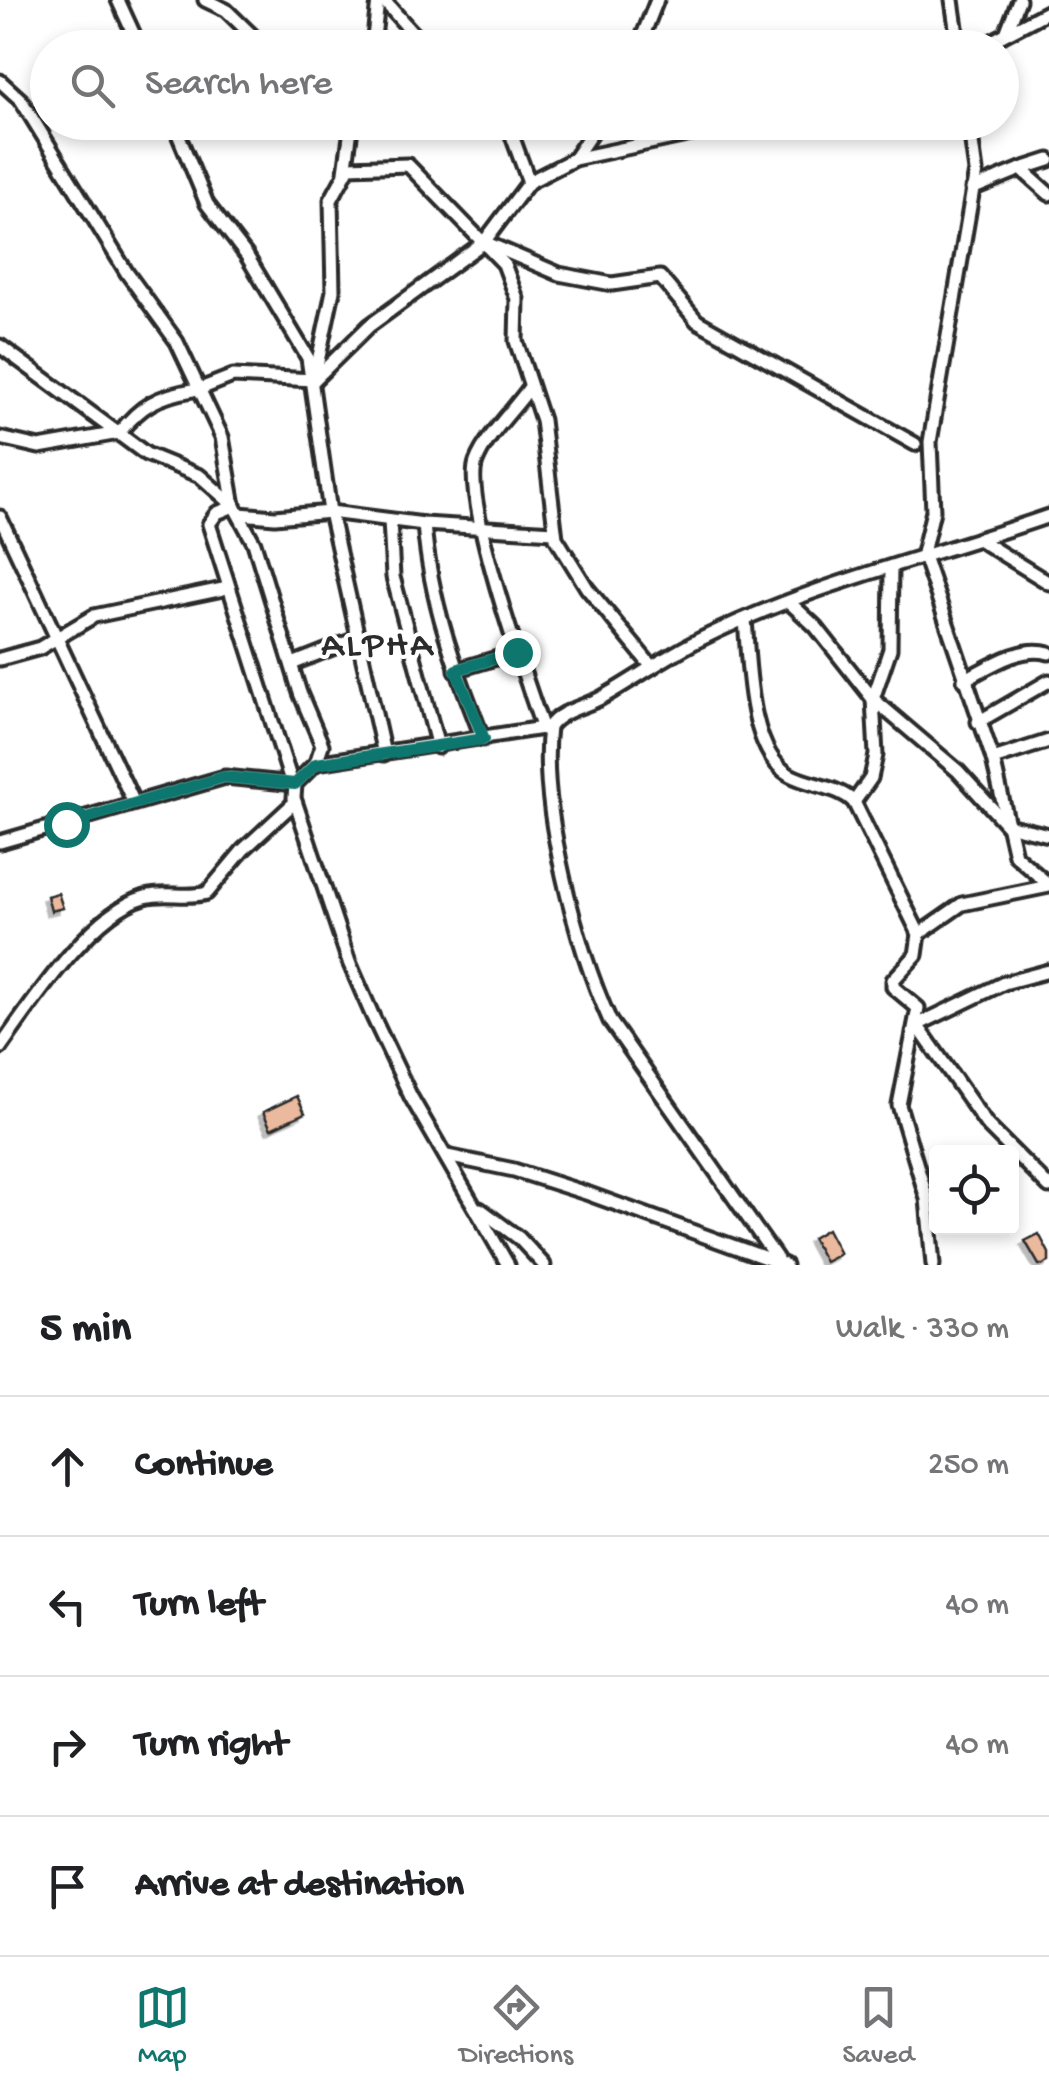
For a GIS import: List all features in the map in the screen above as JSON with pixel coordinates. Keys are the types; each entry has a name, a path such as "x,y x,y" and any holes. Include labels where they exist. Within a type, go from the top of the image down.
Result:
{"street":[{"path":"118,0 132,30"},
{"path":"205,0 226,10 247,30"},
{"path":"645,30 657,0"},
{"path":"952,0 956,30"},
{"path":"1007,30 1019,0"},
{"path":"377,30 383,2"},
{"path":"383,2 409,30"},
{"path":"1009,30 1049,11"},
{"path":"0,81 30,113"},
{"path":"48,140 126,273 177,342 196,390 222,437 237,510 254,542 292,664 320,736 316,764"},
{"path":"180,140 198,187 308,358 330,512 384,754"},
{"path":"314,380 333,291 331,200 345,172 349,140"},
{"path":"514,140 529,182"},
{"path":"574,159 587,140"},
{"path":"3,442 39,447 119,433 138,408 160,396 196,390 234,376 314,380 369,326 484,242 529,182 574,159 663,140"},
{"path":"972,140 976,172 930,442 933,511 923,553 993,759 1015,856 1049,886"},
{"path":"972,189 1049,160"},
{"path":"345,172 354,165 408,164 504,264 514,286 516,341 542,420 554,532 587,588 652,667"},
{"path":"1021,170 1049,194"},
{"path":"484,242 559,274 612,284 660,277 698,321 915,444"},
{"path":"0,346 160,462 200,476 237,510"},
{"path":"530,388 475,464 484,528 517,652 546,728 562,872 594,983 610,1021 777,1262"},
{"path":"508,1265 411,1097 355,976 295,802 294,784 208,524 217,513 237,510 276,517 330,512 424,524 554,532"},
{"path":"0,842 224,777 294,784 316,764 546,728 569,711 597,700 745,620 923,553 1049,516"},
{"path":"0,518 9,544 57,637 82,700 134,802"},
{"path":"390,520 393,576 438,747"},
{"path":"424,524 428,579 456,670 484,739"},
{"path":"978,539 1049,583"},
{"path":"854,802 871,778 876,754 872,700 890,649 891,568"},
{"path":"0,659 8,660 94,616 223,590"},
{"path":"789,602 816,627 872,700 958,770 1007,825 1049,836"},
{"path":"745,620 754,712 764,742 780,768 791,776 846,795 854,802 919,934 916,955 893,980 894,992 918,1008 899,1105 926,1199 933,1265"},
{"path":"292,664 358,638"},
{"path":"964,680 1002,659 1038,650 1049,653"},
{"path":"456,670 517,652"},
{"path":"978,722 1049,681"},
{"path":"993,759 1049,741"},
{"path":"0,1048 60,968 112,914 145,896 207,894 243,850 295,802"},
{"path":"919,934 962,904 1049,886"},
{"path":"917,1025 1004,983 1049,971"},
{"path":"917,1025 987,1126 1049,1187"},
{"path":"447,1156 514,1170 777,1262"},
{"path":"478,1208 519,1238 544,1265"}],"building":[{"path":"58,893 63,908 51,911 47,896"},
{"path":"297,1096 305,1113 271,1129 263,1112"},
{"path":"827,1229 840,1254 825,1262 812,1238"},
{"path":"1039,1234 1049,1253 1049,1262 1043,1265 1039,1265 1025,1241"}],"district":[{"name":"ALPHA","path":"378,641"}],"route":[{"path":"66,824 224,777 249,776 295,784 316,764 484,739 456,670 517,652"}]}
